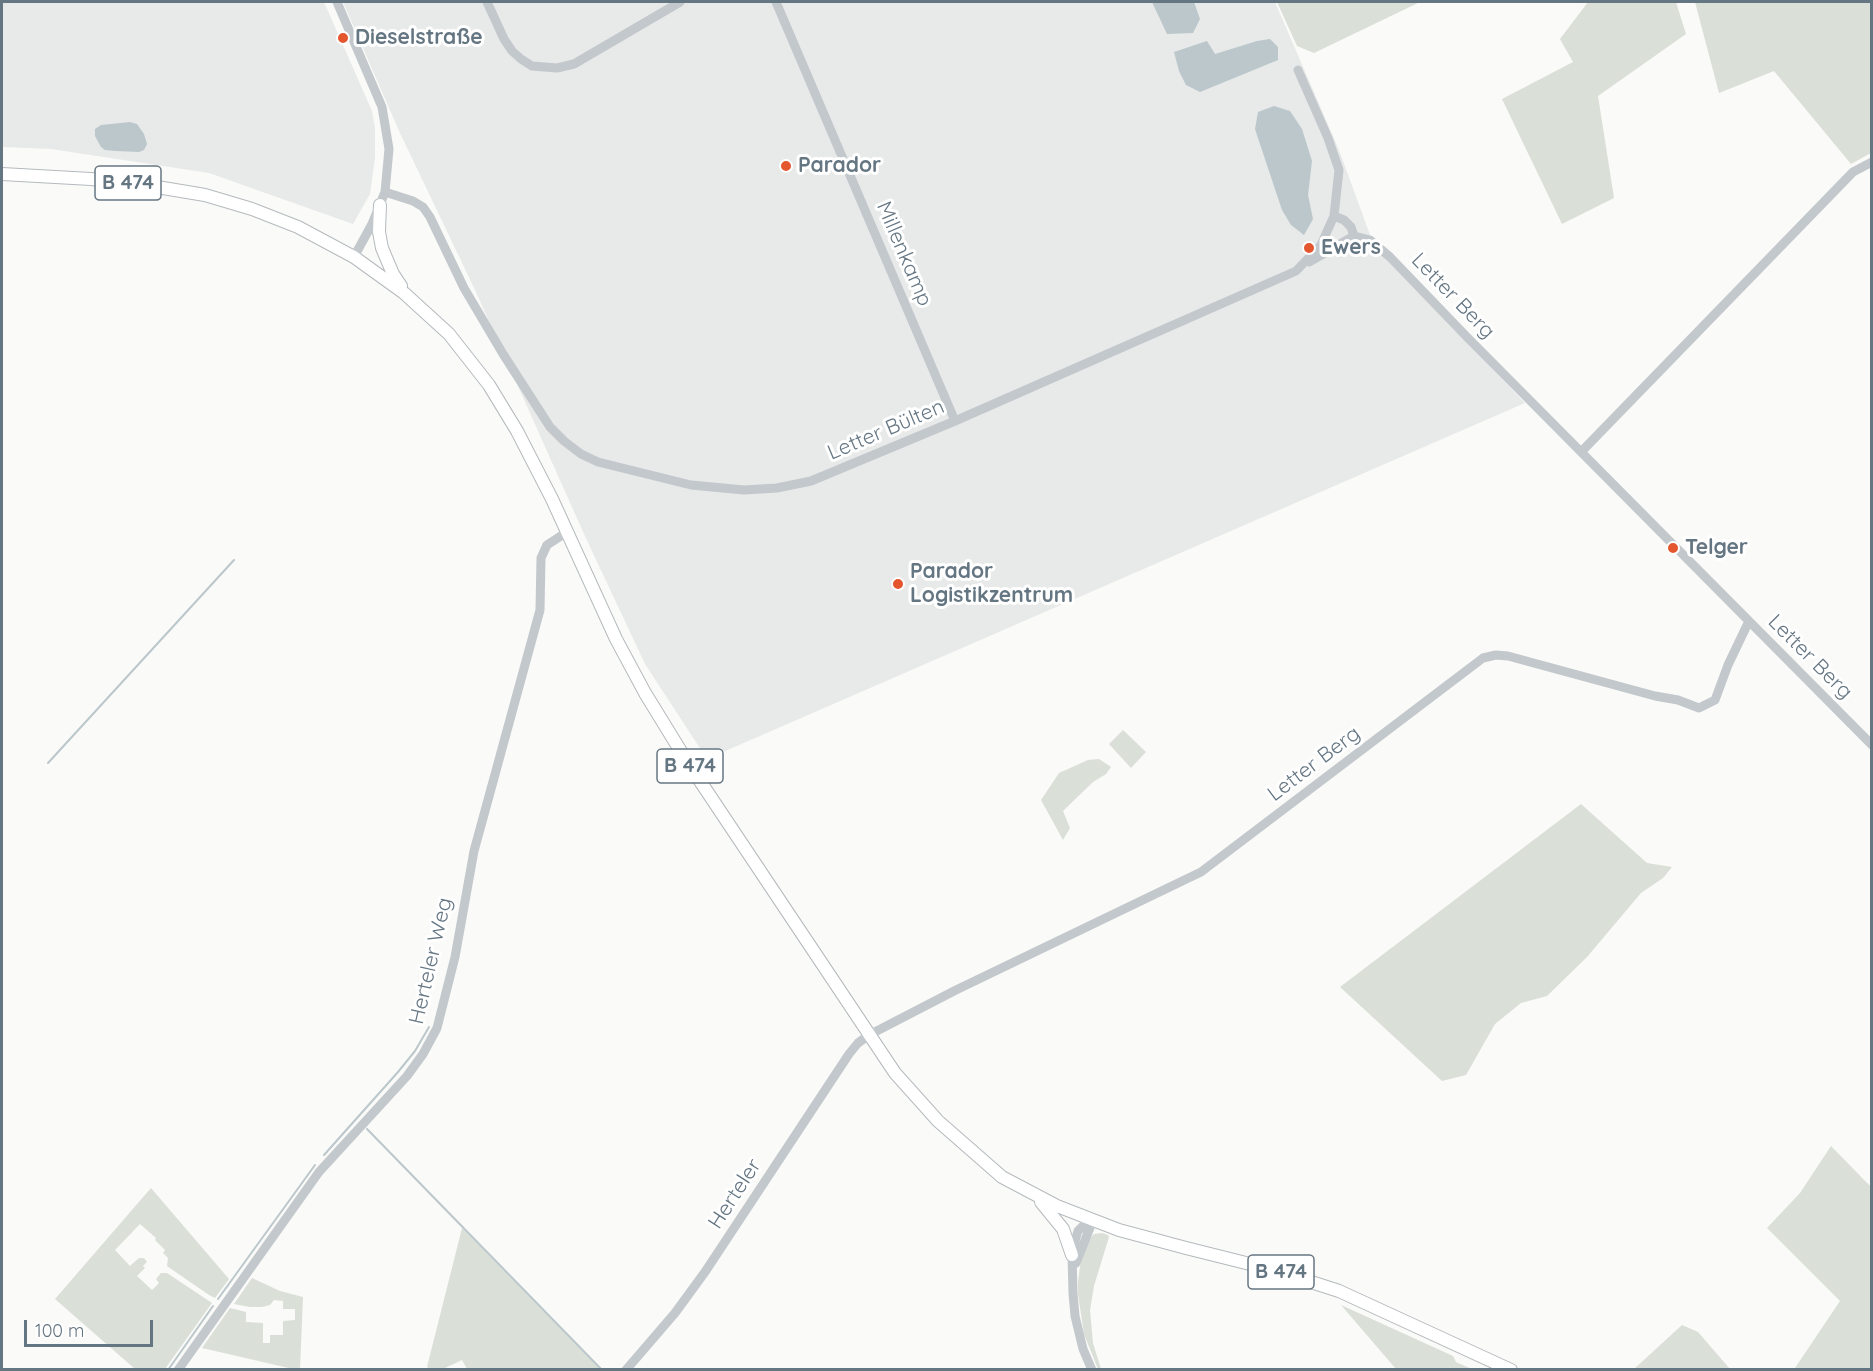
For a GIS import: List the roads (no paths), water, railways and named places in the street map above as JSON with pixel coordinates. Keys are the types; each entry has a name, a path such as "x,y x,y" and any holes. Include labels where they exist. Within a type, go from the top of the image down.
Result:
{"main road":[{"name":"B 474","path":"2,174 118,182 206,195 252,209 298,227 354,257 404,293 449,334 489,385 526,448 616,639 663,723 895,1073 938,1121 1002,1177 1034,1195 1115,1228 1255,1264 1330,1288 1383,1310 1511,1370"},
{"path":"380,205 379,232 382,248 404,293"},
{"path":"1034,1195 1063,1229 1072,1255"}],"street":[{"path":"337,2 379,100 389,148 385,192 372,224 354,257"},
{"path":"487,2 504,39 521,60 532,66 557,68 574,63 680,2"},
{"name":"Millenkamp","path":"776,2 955,421"},
{"name":"Letter Bülten","path":"385,192 413,201 423,207 464,288 503,354 550,427 581,454 598,462 699,487 744,490 777,488 811,481 955,421 1296,271 1321,245 1334,216 1339,170 1328,138 1298,70"},
{"path":"1582,451 1853,172 1872,162"},
{"path":"1302,266 1354,236 1351,227 1344,220 1334,216"},
{"name":"Letter Berg","path":"1354,236 1370,240 1390,257 1872,745"},
{"name":"Herteler Weg","path":"178,1370 319,1172 407,1076 423,1054 437,1028 455,957 474,851 540,610 541,558 547,545 567,532"},
{"name":"Letter Berg","path":"869,1035 956,990 1201,872 1484,658 1496,655 1508,656 1655,696 1678,700 1699,708 1715,700 1728,665 1749,621"},
{"name":"Herteler","path":"626,1370 681,1305 705,1272 849,1054 869,1035"},
{"path":"1092,1370 1083,1349 1075,1316 1072,1255 1078,1231 1093,1220"},
{"path":"1073,1271 1093,1220"}],"waterway":[{"path":"48,763 234,560"},
{"path":"324,1155 398,1072 415,1051 429,1027"},
{"path":"367,1129 602,1370"},
{"path":"218,1299 315,1165"},
{"path":"168,1370 213,1306"}],"place":[{"name":"Dieselstraße","path":"343,38"},
{"name":"Parador","path":"786,166"},
{"name":"Ewers","path":"1309,248"},
{"name":"Telger","path":"1673,548"},
{"name":"Parador Logistikzentrum","path":"898,584"}]}
